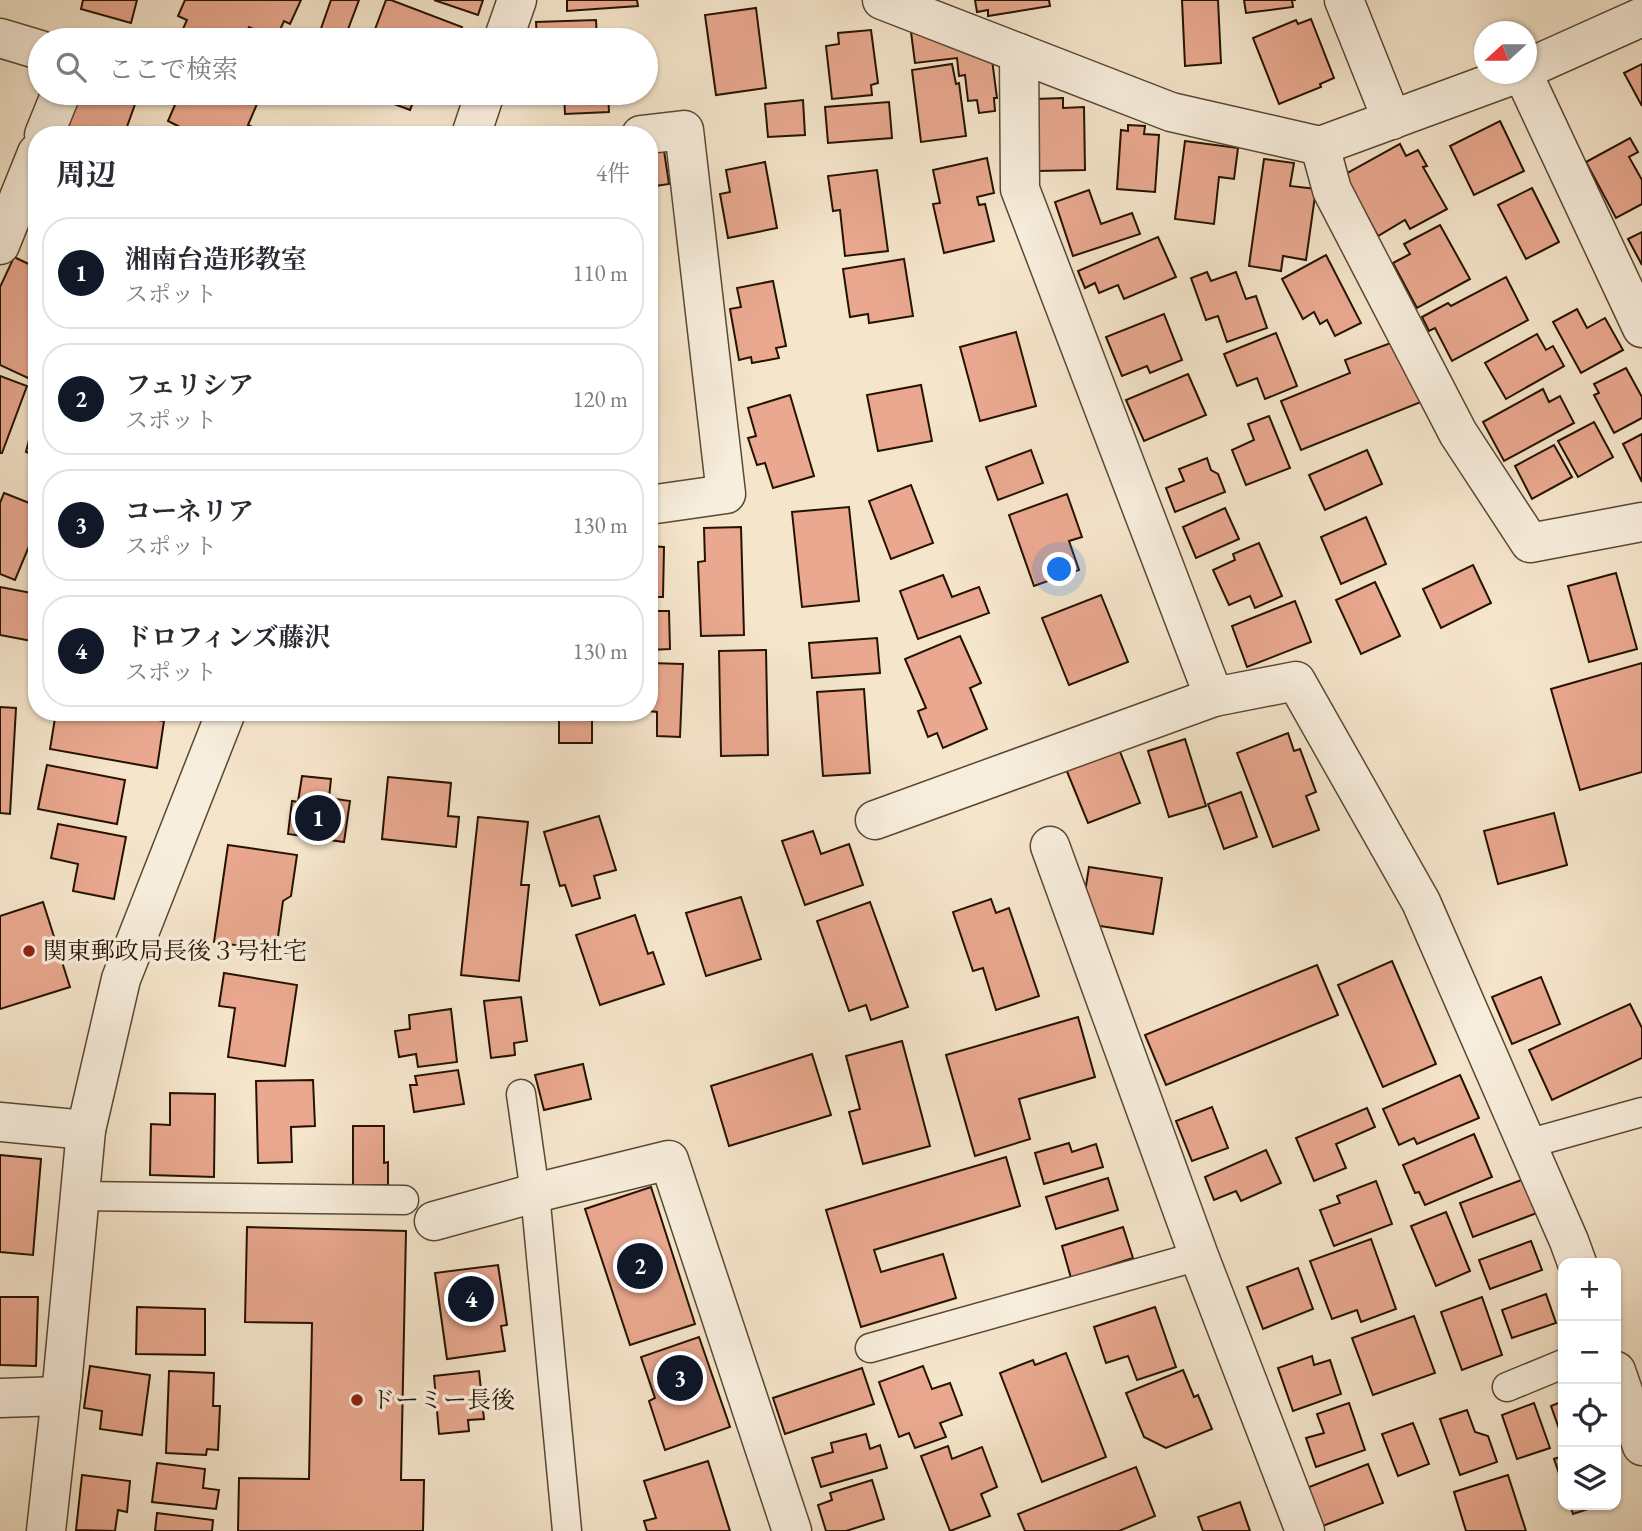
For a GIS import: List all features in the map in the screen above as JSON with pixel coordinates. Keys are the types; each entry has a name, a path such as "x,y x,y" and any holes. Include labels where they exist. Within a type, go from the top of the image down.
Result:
{"street":[{"path":"507,28 517,0"},
{"path":"882,0 1171,112 1320,146 1489,84"},
{"path":"1344,0 1392,120"},
{"path":"1537,64 1642,17"},
{"path":"0,38 28,46"},
{"path":"1019,52 1020,189 1214,697"},
{"path":"1528,84 1642,328"},
{"path":"48,126 56,105"},
{"path":"474,126 481,105"},
{"path":"658,133 684,130 726,494 658,504"},
{"path":"1320,146 1332,190 1458,433 1530,543 1642,522"},
{"path":"0,245 28,175"},
{"path":"875,820 1214,697 1296,681 1421,902 1575,1258"},
{"path":"46,1531 86,1130 121,979 222,721"},
{"path":"1050,846 1199,1256 1305,1531"},
{"path":"0,1122 86,1130"},
{"path":"419,1210 535,1193 668,1160 792,1531"},
{"path":"1621,1384 1642,1446"},
{"path":"0,1398 61,1396"}],"lane":[{"path":"521,1094 535,1193 567,1531"},
{"path":"1527,1143 1642,1112"},
{"path":"79,1196 419,1210"},
{"path":"870,1348 1199,1256"},
{"path":"1507,1387 1558,1366"}],"building":[{"path":"83,0 137,0 131,23 81,9"},
{"path":"185,0 301,0 290,24 284,21 281,28 183,28 187,20 178,16"},
{"path":"331,0 359,0 348,28 321,28"},
{"path":"386,0 462,27 462,28 376,28"},
{"path":"434,0 483,0 478,15"},
{"path":"567,0 637,0 638,6 567,11"},
{"path":"975,0 1049,0 1050,6 988,16 988,10 977,12"},
{"path":"1182,0 1218,0 1221,63 1185,66"},
{"path":"1244,0 1292,0 1293,7 1246,13"},
{"path":"756,8 766,88 716,95 705,15"},
{"path":"1311,19 1334,78 1320,84 1321,87 1279,104 1253,38 1296,20 1298,24"},
{"path":"596,20 596,28 536,28 536,22"},
{"path":"939,28 991,52 997,98 994,98 995,111 979,113 977,100 968,101 965,75 959,76 957,58 915,63 911,32"},
{"path":"871,30 878,83 871,85 872,95 832,99 826,46 839,44 838,33"},
{"path":"952,64 956,84 959,83 966,136 921,142 912,70"},
{"path":"1642,64 1642,106 1624,73"},
{"path":"1063,98 1063,108 1084,107 1085,170 1038,171 1035,99"},
{"path":"803,100 805,135 768,137 765,104"},
{"path":"889,102 892,138 828,143 825,107"},
{"path":"74,105 135,105 127,126 66,126"},
{"path":"175,105 257,105 248,125 250,126 178,126 168,121"},
{"path":"397,105 412,105 410,110"},
{"path":"565,105 609,105 609,112 565,114"},
{"path":"1500,121 1524,171 1474,195 1450,146"},
{"path":"1128,125 1145,126 1144,134 1159,135 1155,192 1117,189 1121,130 1128,131"},
{"path":"1630,138 1638,152 1629,157 1642,180 1642,204 1616,218 1586,162"},
{"path":"1185,141 1238,148 1234,179 1219,177 1214,224 1175,219"},
{"path":"663,144 669,184 658,186 658,145"},
{"path":"1400,144 1406,156 1418,150 1427,166 1423,167 1447,209 1410,229 1405,220 1378,236 1344,175"},
{"path":"987,158 994,193 977,197 979,205 985,204 994,241 944,253 933,204 940,203 933,170"},
{"path":"1264,159 1294,163 1290,186 1316,189 1306,260 1283,256 1281,271 1249,266"},
{"path":"765,162 777,228 728,238 720,194 730,192 726,170"},
{"path":"877,170 888,251 845,256 840,210 833,211 828,176"},
{"path":"1532,188 1559,242 1526,259 1498,205"},
{"path":"1089,190 1101,224 1132,213 1140,234 1073,256 1055,202"},
{"path":"1440,225 1470,279 1417,308 1393,263 1410,254 1404,244"},
{"path":"1642,232 1642,265 1628,239"},
{"path":"1158,237 1176,277 1124,299 1118,285 1099,293 1095,283 1085,288 1078,271"},
{"path":"1326,255 1361,323 1335,336 1327,320 1320,324 1314,312 1303,319 1282,279"},
{"path":"14,257 28,264 28,378 0,365 0,287"},
{"path":"904,259 913,316 869,323 868,314 850,317 843,269"},
{"path":"1207,272 1211,281 1236,272 1246,299 1256,296 1267,328 1227,342 1218,316 1206,320 1191,278"},
{"path":"1506,277 1528,320 1452,361 1435,328 1429,331 1422,317 1448,303 1451,306"},
{"path":"773,281 786,346 776,348 779,358 752,363 751,357 739,360 730,309 741,307 737,288"},
{"path":"1577,309 1587,328 1605,318 1623,350 1581,373 1553,322"},
{"path":"1164,314 1182,360 1150,373 1147,366 1122,376 1106,337"},
{"path":"1016,332 1036,406 980,421 960,347"},
{"path":"1276,333 1297,386 1265,399 1257,378 1237,386 1224,354"},
{"path":"1537,334 1546,350 1553,346 1564,366 1506,399 1485,363"},
{"path":"1396,341 1421,402 1301,450 1281,401 1350,373 1345,360"},
{"path":"1626,368 1642,397 1642,418 1614,433 1594,395 1599,393 1594,384"},
{"path":"1188,374 1206,415 1144,441 1126,400"},
{"path":"0,376 27,386 2,453 0,453"},
{"path":"921,385 932,441 878,451 867,395"},
{"path":"1543,389 1549,402 1560,396 1574,423 1504,461 1483,422"},
{"path":"790,395 814,476 773,488 765,463 757,465 748,438 756,436 748,408"},
{"path":"1269,416 1290,468 1246,485 1232,450 1254,440 1248,424"},
{"path":"1594,422 1613,457 1578,477 1558,441"},
{"path":"1642,434 1642,482 1623,444"},
{"path":"1554,445 1572,477 1532,499 1515,466"},
{"path":"1031,450 1043,483 998,500 986,467"},
{"path":"1367,450 1382,484 1325,510 1309,475"},
{"path":"1207,458 1211,470 1218,474 1225,492 1175,512 1166,488 1184,481 1179,469"},
{"path":"911,485 933,543 891,559 869,501"},
{"path":"4,493 28,502 28,549 15,580 0,574 0,503"},
{"path":"1067,494 1082,537 1069,541 1079,570 1034,586 1009,515"},
{"path":"849,507 859,601 802,607 792,512"},
{"path":"1225,508 1239,539 1196,558 1183,527"},
{"path":"1366,517 1386,564 1341,584 1321,537"},
{"path":"741,527 744,635 701,636 698,562 705,561 704,528"},
{"path":"1259,543 1282,596 1255,608 1250,596 1229,605 1213,570 1235,560 1233,554"},
{"path":"658,547 664,547 663,597 658,597"},
{"path":"1473,565 1491,603 1441,628 1423,589"},
{"path":"1616,573 1637,649 1589,662 1568,586"},
{"path":"943,575 952,597 979,587 989,613 918,639 900,591"},
{"path":"1375,582 1400,636 1361,654 1336,600"},
{"path":"0,587 28,592 28,640 0,635"},
{"path":"1101,595 1128,662 1069,685 1042,618"},
{"path":"1295,601 1311,642 1247,667 1232,626"},
{"path":"658,611 669,611 670,649 658,650"},
{"path":"960,636 981,683 970,688 987,729 943,748 937,733 928,737 918,711 926,708 905,659"},
{"path":"877,638 880,673 812,678 809,643"},
{"path":"766,650 768,755 721,756 719,651"},
{"path":"658,663 683,664 680,737 657,736"},
{"path":"1642,663 1642,772 1580,790 1551,689"},
{"path":"864,689 870,773 823,776 817,692"},
{"path":"0,707 16,708 10,814 0,813"},
{"path":"55,721 164,721 157,768 50,749"},
{"path":"559,721 592,721 592,743 559,743"},
{"path":"1288,733 1294,751 1300,749 1316,792 1306,796 1319,830 1273,847 1237,753"},
{"path":"1185,739 1206,806 1169,817 1148,751"},
{"path":"1119,749 1140,803 1088,823 1066,769"},
{"path":"47,765 125,780 117,824 38,809"},
{"path":"302,776 331,779 329,798 350,801 344,842 288,834 292,801 298,802"},
{"path":"388,777 451,783 448,816 459,817 456,847 382,839"},
{"path":"1241,792 1257,837 1224,849 1208,804"},
{"path":"1554,813 1567,865 1498,884 1484,831"},
{"path":"599,816 616,870 594,876 600,898 572,906 565,885 560,886 544,832"},
{"path":"478,817 528,822 521,885 529,885 519,981 461,975"},
{"path":"58,824 126,837 114,899 73,891 78,864 51,858"},
{"path":"813,831 821,854 849,844 863,885 805,905 782,841"},
{"path":"228,845 297,855 291,896 283,901 276,951 214,942"},
{"path":"1089,867 1162,878 1153,934 1080,923"},
{"path":"741,897 761,959 706,976 686,913"},
{"path":"991,899 996,913 1009,908 1039,996 996,1010 983,968 973,971 953,912"},
{"name":"関東郵政局長後３号社宅","path":"43,902 70,987 0,1009 0,916"},
{"path":"870,902 908,1007 871,1020 866,1005 849,1011 817,921"},
{"path":"635,915 648,954 653,952 664,984 600,1005 576,935"},
{"path":"1392,961 1436,1064 1383,1087 1338,985"},
{"path":"1317,965 1338,1015 1166,1085 1145,1035"},
{"path":"224,973 297,985 285,1066 228,1057 235,1008 219,1006"},
{"path":"1541,977 1560,1024 1512,1044 1492,997"},
{"path":"521,997 527,1041 514,1043 515,1055 491,1058 484,1001"},
{"path":"1630,1004 1642,1028 1642,1058 1552,1100 1529,1050"},
{"path":"451,1009 457,1062 418,1067 416,1054 399,1057 395,1031 410,1029 409,1015"},
{"path":"1078,1017 1095,1077 1019,1099 1030,1139 975,1156 946,1055"},
{"path":"902,1041 930,1146 863,1164 849,1112 860,1109 846,1056"},
{"path":"812,1054 831,1115 729,1146 711,1086"},
{"path":"583,1064 591,1099 544,1110 535,1075"},
{"path":"458,1070 464,1104 414,1112 410,1085 417,1085 415,1076"},
{"path":"1460,1075 1479,1118 1417,1144 1414,1138 1399,1145 1383,1109"},
{"path":"313,1080 315,1126 291,1127 292,1162 258,1163 256,1081"},
{"path":"170,1093 215,1094 214,1177 150,1175 151,1124 170,1125"},
{"path":"1212,1107 1228,1148 1192,1161 1176,1121"},
{"path":"1367,1108 1375,1127 1336,1144 1346,1168 1314,1181 1296,1138"},
{"path":"353,1126 384,1126 384,1163 388,1162 388,1185 353,1185"},
{"path":"1474,1134 1492,1177 1425,1205 1419,1192 1415,1193 1403,1165"},
{"path":"1069,1143 1072,1152 1096,1144 1103,1167 1044,1184 1035,1153"},
{"path":"1266,1150 1281,1183 1241,1201 1236,1191 1214,1200 1205,1177"},
{"path":"0,1155 41,1159 33,1255 0,1252"},
{"path":"1006,1157 1020,1206 874,1250 881,1272 943,1254 956,1298 861,1327 826,1210"},
{"path":"1108,1178 1118,1210 1056,1229 1046,1197"},
{"path":"1524,1179 1537,1213 1473,1237 1460,1203"},
{"path":"1376,1181 1392,1224 1334,1246 1320,1210 1340,1203 1337,1196"},
{"path":"651,1187 695,1324 630,1345 585,1209"},
{"path":"1446,1212 1470,1271 1436,1286 1411,1226"},
{"name":"ドーミー長後","path":"247,1227 406,1231 401,1480 424,1480 423,1531 238,1531 239,1478 309,1479 312,1323 245,1322"},
{"path":"1123,1227 1133,1258 1071,1278 1062,1246"},
{"path":"1371,1239 1396,1309 1361,1322 1357,1310 1332,1319 1310,1261"},
{"path":"1531,1241 1542,1270 1490,1289 1479,1260"},
{"path":"498,1265 507,1325 501,1326 505,1351 447,1359 435,1273"},
{"path":"1298,1268 1313,1309 1263,1329 1247,1287"},
{"path":"1546,1294 1556,1323 1512,1338 1502,1310"},
{"path":"0,1297 38,1297 36,1366 0,1365"},
{"path":"1482,1297 1502,1355 1462,1370 1441,1312"},
{"path":"137,1307 205,1309 205,1355 136,1354"},
{"path":"1155,1307 1176,1367 1137,1380 1128,1356 1106,1363 1094,1327"},
{"path":"1414,1316 1435,1373 1373,1395 1352,1338"},
{"path":"699,1337 730,1427 665,1450 649,1401 655,1398 641,1357"},
{"path":"1066,1353 1106,1457 1042,1482 1000,1373 1033,1360 1035,1365"},
{"path":"1312,1356 1314,1365 1330,1360 1341,1394 1293,1411 1278,1368"},
{"path":"90,1366 150,1375 142,1435 100,1429 102,1411 84,1408"},
{"path":"923,1366 932,1389 950,1383 962,1415 940,1423 946,1437 915,1448 909,1433 899,1437 879,1382"},
{"path":"862,1368 874,1404 785,1434 773,1398"},
{"path":"1183,1370 1194,1397 1198,1395 1212,1429 1166,1448 1144,1437 1126,1393"},
{"path":"169,1371 214,1373 213,1406 220,1406 218,1450 207,1449 206,1455 166,1453"},
{"path":"479,1371 484,1419 468,1420 469,1431 439,1434 434,1376"},
{"path":"1349,1403 1365,1450 1316,1467 1306,1438 1324,1433 1317,1414"},
{"path":"1534,1403 1550,1448 1517,1459 1502,1415"},
{"path":"1558,1403 1558,1426 1551,1406"},
{"path":"1467,1410 1475,1432 1488,1436 1497,1462 1460,1475 1440,1419"},
{"path":"1413,1423 1429,1464 1398,1476 1382,1434"},
{"path":"866,1434 870,1449 880,1445 887,1468 821,1487 812,1458 833,1452 831,1443"},
{"path":"948,1446 952,1459 982,1447 997,1487 981,1494 990,1516 950,1531 921,1456"},
{"path":"708,1461 730,1531 647,1531 644,1521 656,1518 644,1481"},
{"path":"157,1463 205,1469 203,1488 219,1490 216,1509 152,1502"},
{"path":"1368,1464 1383,1503 1320,1527 1304,1489"},
{"path":"1136,1467 1155,1516 1119,1531 1025,1531 1018,1514"},
{"path":"82,1475 130,1481 127,1512 118,1510 115,1531 76,1530"},
{"path":"1508,1475 1526,1531 1466,1531 1454,1492"},
{"path":"872,1480 884,1519 846,1531 826,1531 818,1505 832,1500 830,1493"},
{"path":"1240,1502 1250,1531 1203,1531 1198,1517"},
{"path":"157,1513 213,1520 212,1531 155,1531"}],"place":[{"name":"湘南台造形教室","path":"318,818"},
{"name":"関東郵政局長後３号社宅","path":"29,951"},
{"name":"フェリシア","path":"640,1266"},
{"name":"ドロフィンズ藤沢","path":"471,1299"},
{"name":"コーネリア","path":"680,1378"},
{"name":"ドーミー長後","path":"357,1400"}]}
